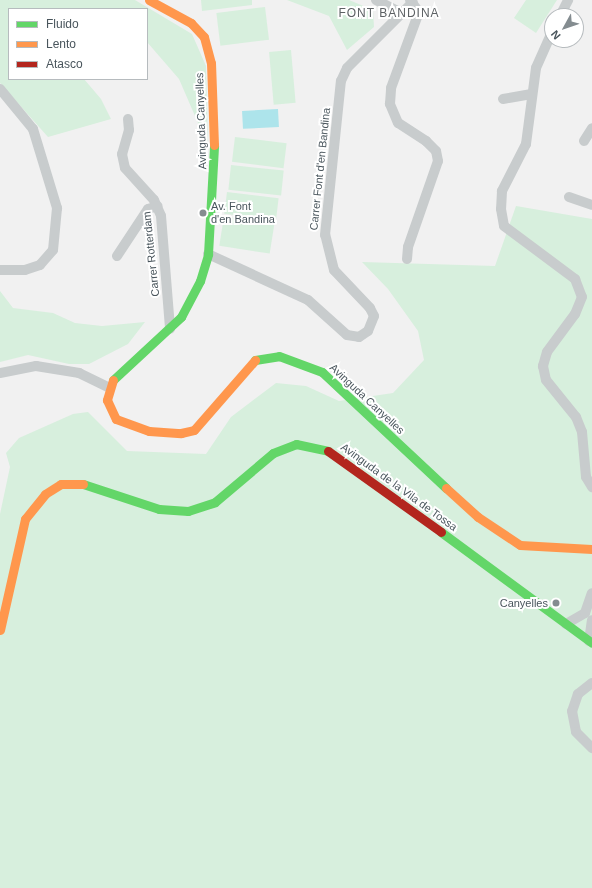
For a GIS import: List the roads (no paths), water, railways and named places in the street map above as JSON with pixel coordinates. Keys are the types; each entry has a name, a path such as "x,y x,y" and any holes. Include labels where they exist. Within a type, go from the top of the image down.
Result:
{"street":[{"name":"Avinguda Canyelles","path":"149,0 198,29 209,49 215,163 208,254 200,281 170,329 119,371 108,387 109,409 116,419 150,431 181,433 194,430 208,418 240,374 257,358 279,356 322,372 478,517 520,544 592,548"},
{"path":"376,0 402,13"},
{"name":"Carrer Font d'en Bandina","path":"208,254 308,300 346,335 358,337 368,331 372,312 334,270 325,225 344,74 412,1"},
{"path":"407,259 438,161 436,151 426,141 398,123 390,104 391,88 416,24 419,12 412,1"},
{"path":"545,48 536,68 526,144 502,191 501,210 504,226 575,278 582,297 575,314 548,352 543,366 546,380 576,417 582,432 586,477 592,487"},
{"path":"0,89 33,129 57,208 53,250 40,265 25,270 0,270"},
{"path":"503,99 532,94"},
{"name":"Carrer Rotterdam","path":"128,119 129,130 122,154 125,168 158,206 170,329"},
{"path":"584,141 592,128"},
{"path":"569,197 592,205"},
{"path":"117,256 148,209 158,206"},
{"path":"0,373 36,366 79,373 108,387"},
{"name":"Avinguda de la Vila de Tossa","path":"0,630 25,519 45,494 56,488 85,484 159,509 188,511 215,502 273,453 296,444 325,449 348,463 591,642"},
{"path":"566,624 585,613 592,593"},
{"path":"591,642 592,620"},
{"path":"592,683 578,694 572,711 576,732 592,748"}],"water":[{"path":"278,109 279,127 243,129 242,111"}],"place":[{"name":"Av. Font d'en Bandina","path":"203,213"},
{"name":"Canyelles","path":"556,603"}],"district":[{"name":"FONT BANDINA","path":"389,14"}]}
